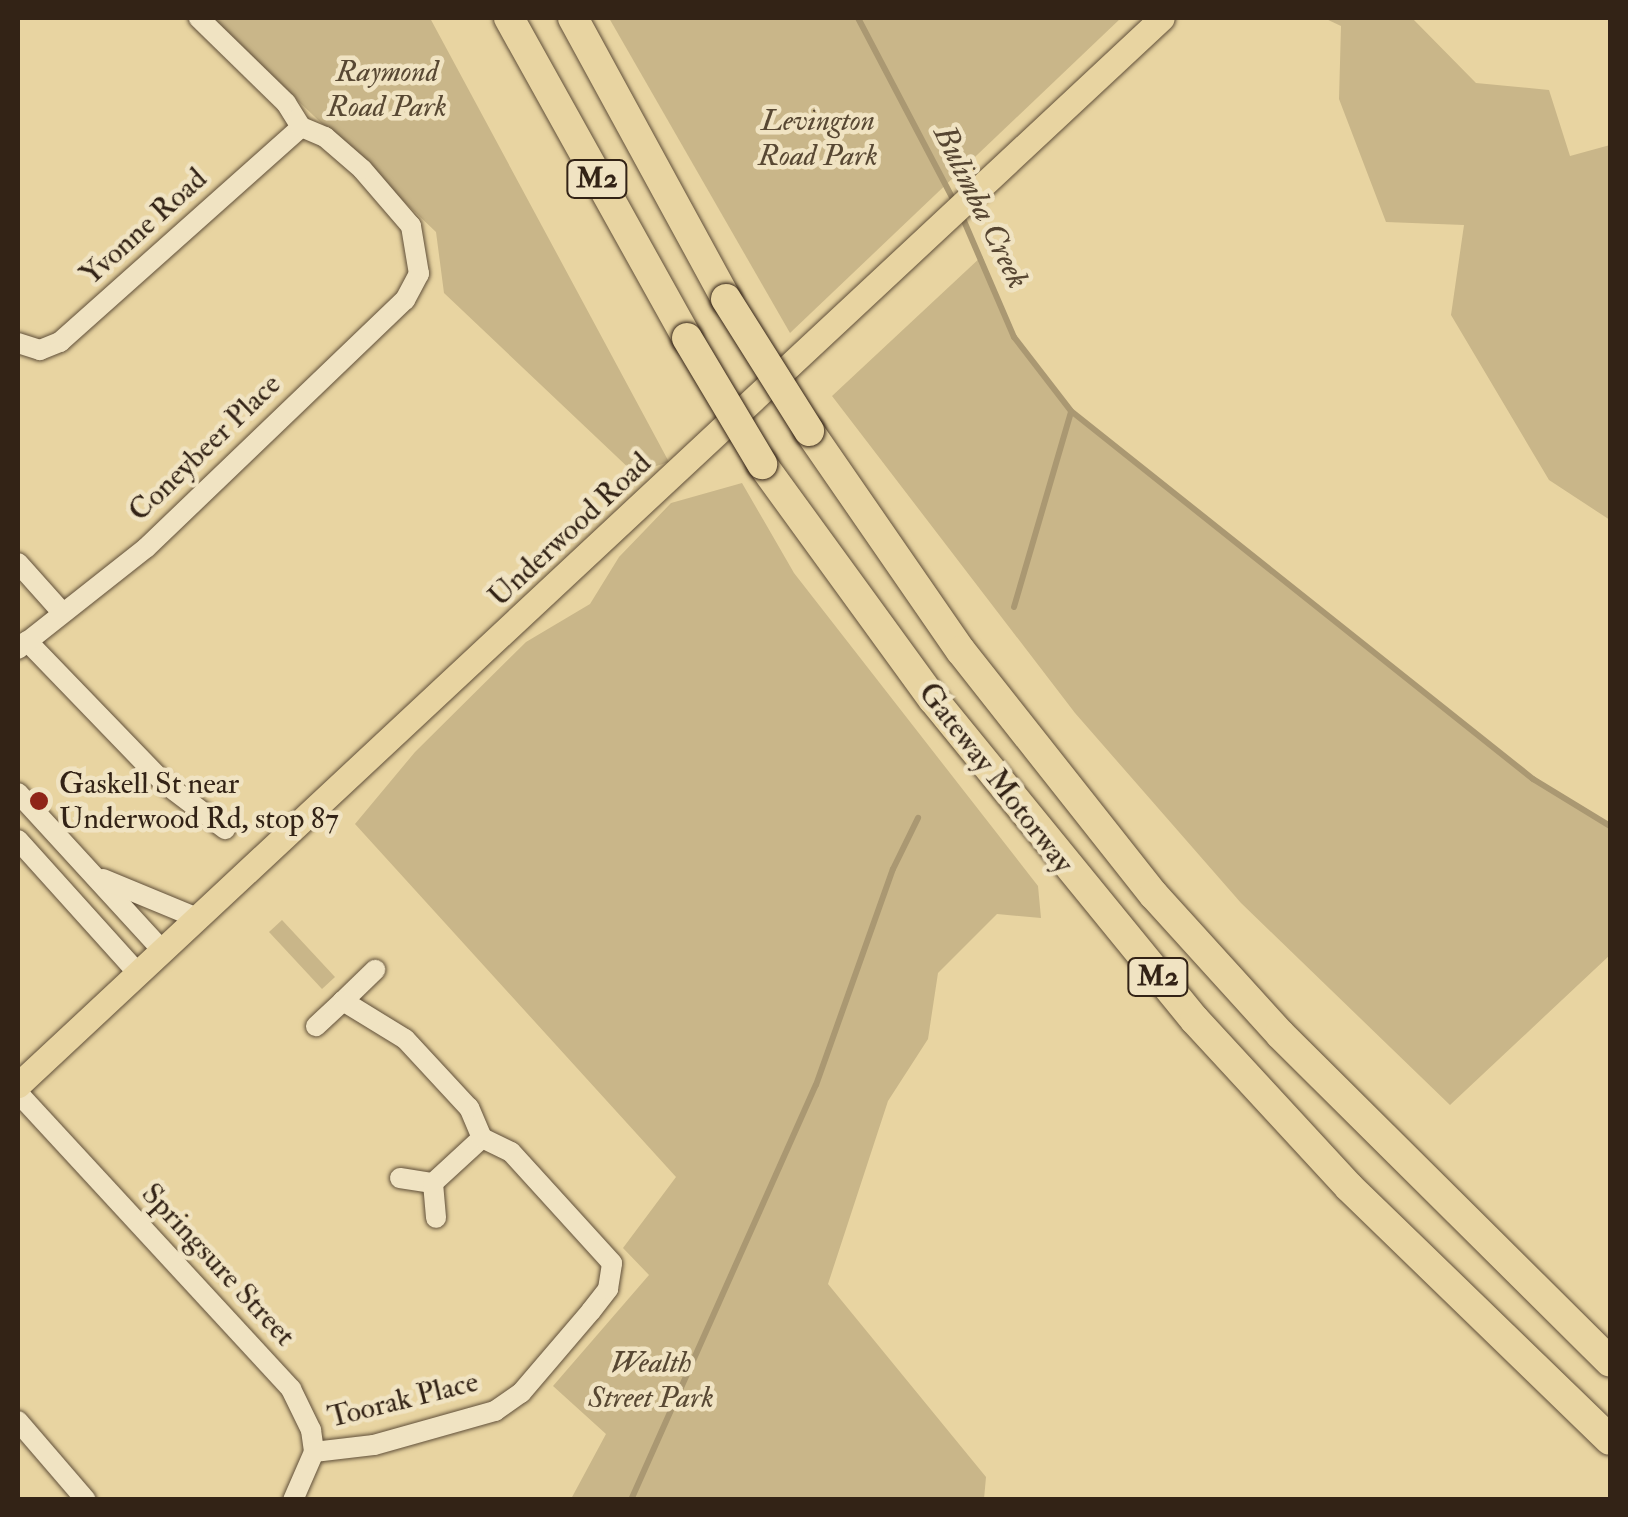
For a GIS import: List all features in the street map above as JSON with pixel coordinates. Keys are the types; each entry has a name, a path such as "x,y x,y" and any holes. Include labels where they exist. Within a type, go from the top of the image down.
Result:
{"highway":[{"name":"Gateway Motorway","path":"510,18 687,338 762,464 944,714 1183,1006 1349,1187 1610,1440"},
{"name":"Gateway Motorway","path":"573,18 726,299 809,431 961,651 1154,894 1280,1034 1610,1362"}],"main road":[{"name":"Underwood Road","path":"18,1085 950,222 1162,18"}],"street":[{"path":"199,18 286,104 301,128"},
{"name":"Coneybeer Place","path":"22,645 60,610 146,548 405,300 419,274 411,226 362,169 325,137 301,128"},
{"name":"Yvonne Road","path":"18,343 40,350 60,342 301,128"},
{"path":"18,563 60,610"},
{"path":"22,645 163,782 226,829"},
{"path":"18,793 162,950"},
{"path":"18,840 137,972"},
{"path":"97,876 197,918"},
{"path":"316,1026 376,970"},
{"name":"Toorak Place","path":"314,1452 374,1445 495,1411 521,1393 608,1289 612,1264 511,1152 482,1138 470,1108 406,1039 343,1001"},
{"name":"Springsure Street","path":"18,1094 291,1389 312,1430 314,1452"},
{"path":"433,1183 482,1138"},
{"path":"400,1178 433,1183"},
{"path":"433,1183 436,1218"},
{"path":"18,1420 86,1500"},
{"path":"293,1500 314,1452"}],"green space":[{"name":"Raymond Road Park","path":"211,18 430,18 669,462 634,473 444,293 436,232"},
{"name":"Levington Road Park","path":"609,18 1121,18 790,333"},
{"path":"1324,18 1412,18 1476,83 1549,90 1570,156 1610,145 1610,520 1549,480 1451,315 1464,225 1386,222 1339,99 1341,26"},
{"path":"982,256 1014,337 1071,411 1533,779 1610,826 1610,955 1450,1105 1241,903 1075,713 832,396"},
{"name":"Wealth Street Park","path":"742,483 794,573 1038,886 1041,918 997,914 938,973 928,1039 888,1101 828,1284 986,1477 984,1499 571,1499 606,1434 553,1386 649,1275 623,1248 676,1177 355,824 415,752 526,642 590,604 619,557 671,503"},
{"path":"282,920 335,977 322,989 269,932"}],"waterway":[{"name":"Bulimba Creek","path":"858,18 955,203"},
{"path":"961,214 1014,337 1071,411 1533,779 1610,826"},
{"path":"1014,607 1071,412"},
{"path":"631,1500 816,1085 893,869 918,818"}],"place":[{"name":"Gaskell St near Underwood Rd, stop 87","path":"39,801"}]}
